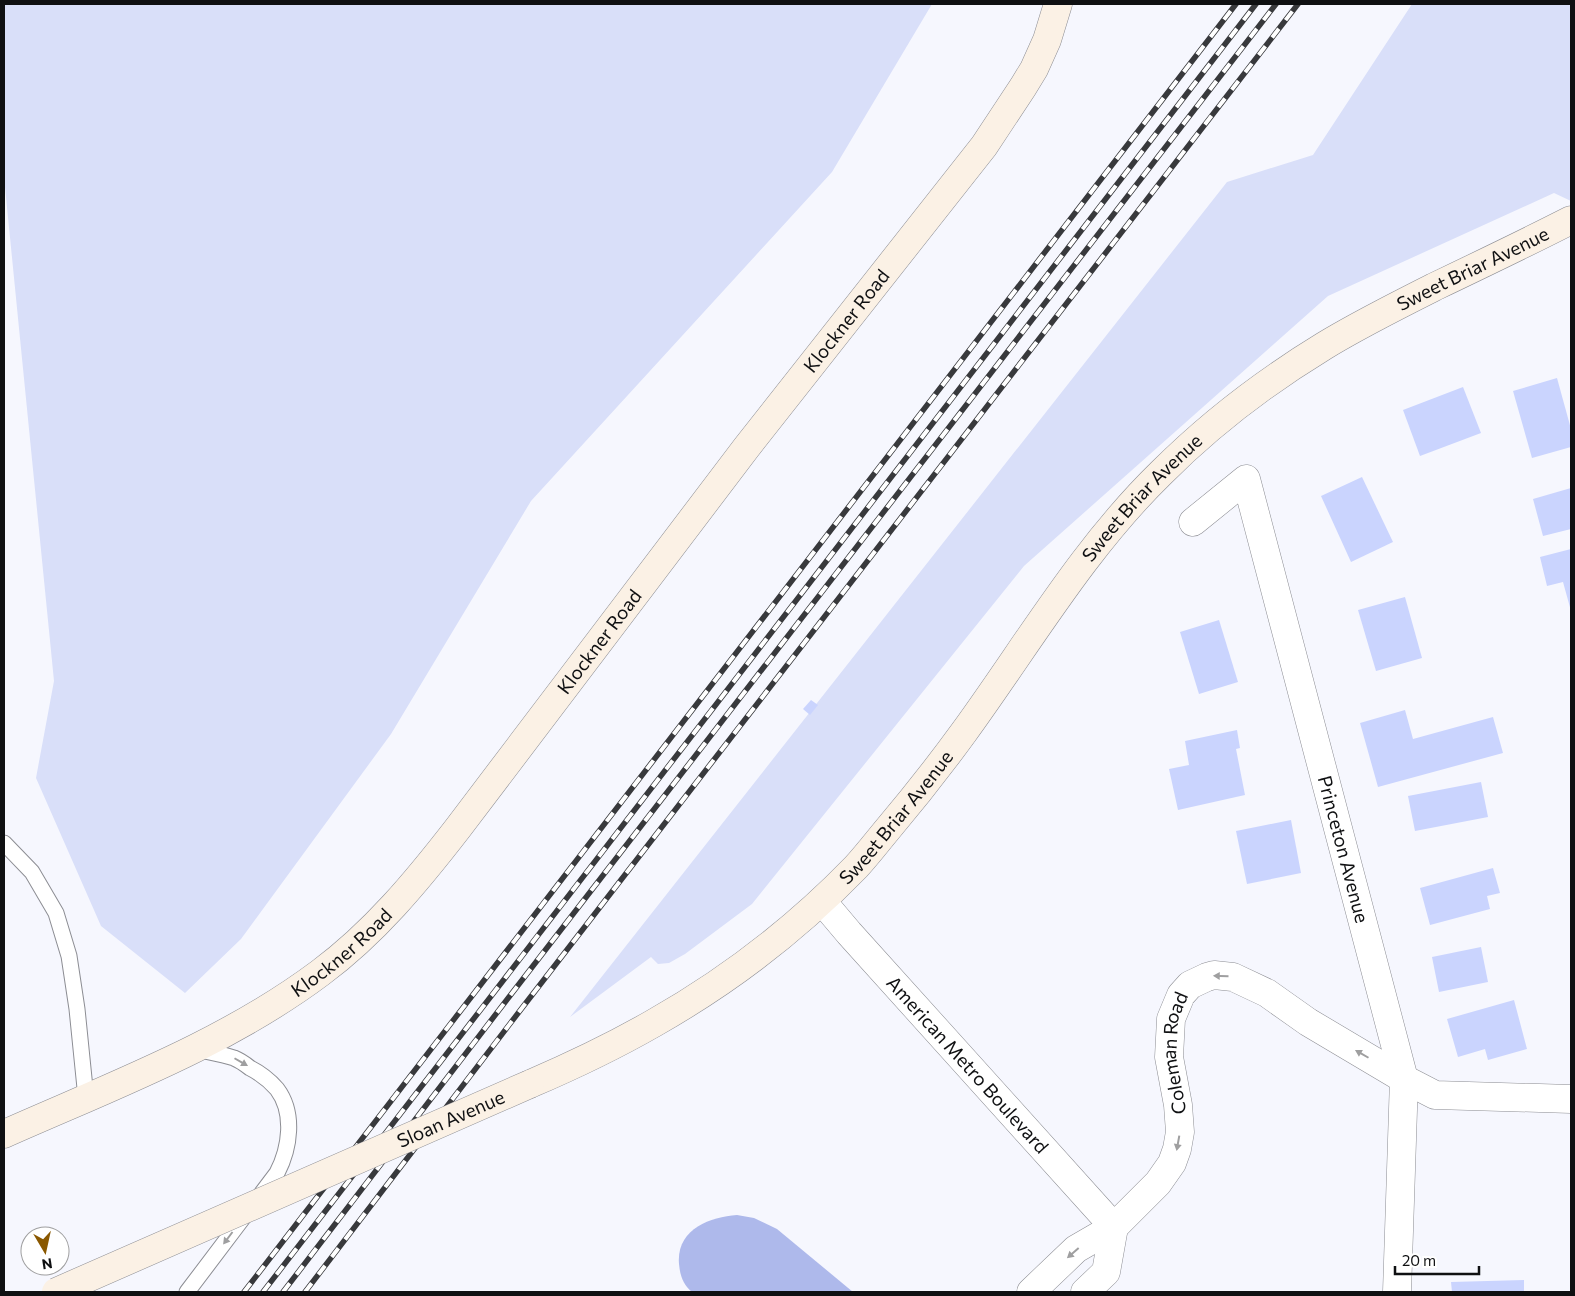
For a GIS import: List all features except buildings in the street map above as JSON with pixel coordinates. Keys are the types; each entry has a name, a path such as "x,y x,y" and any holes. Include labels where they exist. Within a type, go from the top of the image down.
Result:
{"main road":[{"name":"Klockner Road","path":"4,1134 195,1048 250,1020 321,972 389,912 430,864 746,448 984,146 1024,86 1036,64 1058,4"},
{"name":"Sweet Briar Avenue","path":"822,901 859,864 913,800 970,723 1091,551 1132,503 1184,451 1215,423 1254,393 1324,345 1389,310 1571,220"},
{"name":"Sloan Avenue","path":"56,1292 571,1066 652,1025 737,970 822,901"}],"street":[{"name":"Princeton Avenue","path":"1193,522 1246,479 1404,1079 1397,1292"},
{"name":"American Metro Boulevard","path":"822,901 1114,1227"},
{"name":"Coleman Road","path":"1114,1227 1165,1174 1172,1163 1180,1132 1169,1057 1171,1019 1181,995 1190,985 1214,975 1233,977 1267,993 1308,1022 1404,1079 1435,1095 1571,1099"},
{"path":"1031,1292 1076,1250 1114,1227"},
{"path":"1085,1292 1106,1272 1114,1227"}],"lane":[{"path":"4,843 32,872 56,913 69,956 77,1009 86,1098"},
{"path":"187,1292 277,1173 286,1152 289,1130 289,1121 282,1099 277,1089 268,1080 235,1058 195,1048"}],"shaded area":[{"path":"4,4 932,4 832,172 531,501 391,734 241,939 185,993 101,926 36,778 54,681 4,177"},
{"path":"1412,4 1571,4 1571,201 1554,193 1328,296 1024,566 752,904 685,954 669,963 658,964 651,957 570,1017 1227,182 1313,155"}],"water":[{"path":"737,1215 754,1218 777,1229 853,1292 692,1292 682,1280 680,1272 679,1252 683,1242 689,1234 706,1222"}],"railway":[{"path":"244,1292 1236,4"},
{"path":"263,1292 1256,4"},
{"path":"283,1292 1276,4"},
{"path":"305,1292 522,1008 1298,4"}]}
